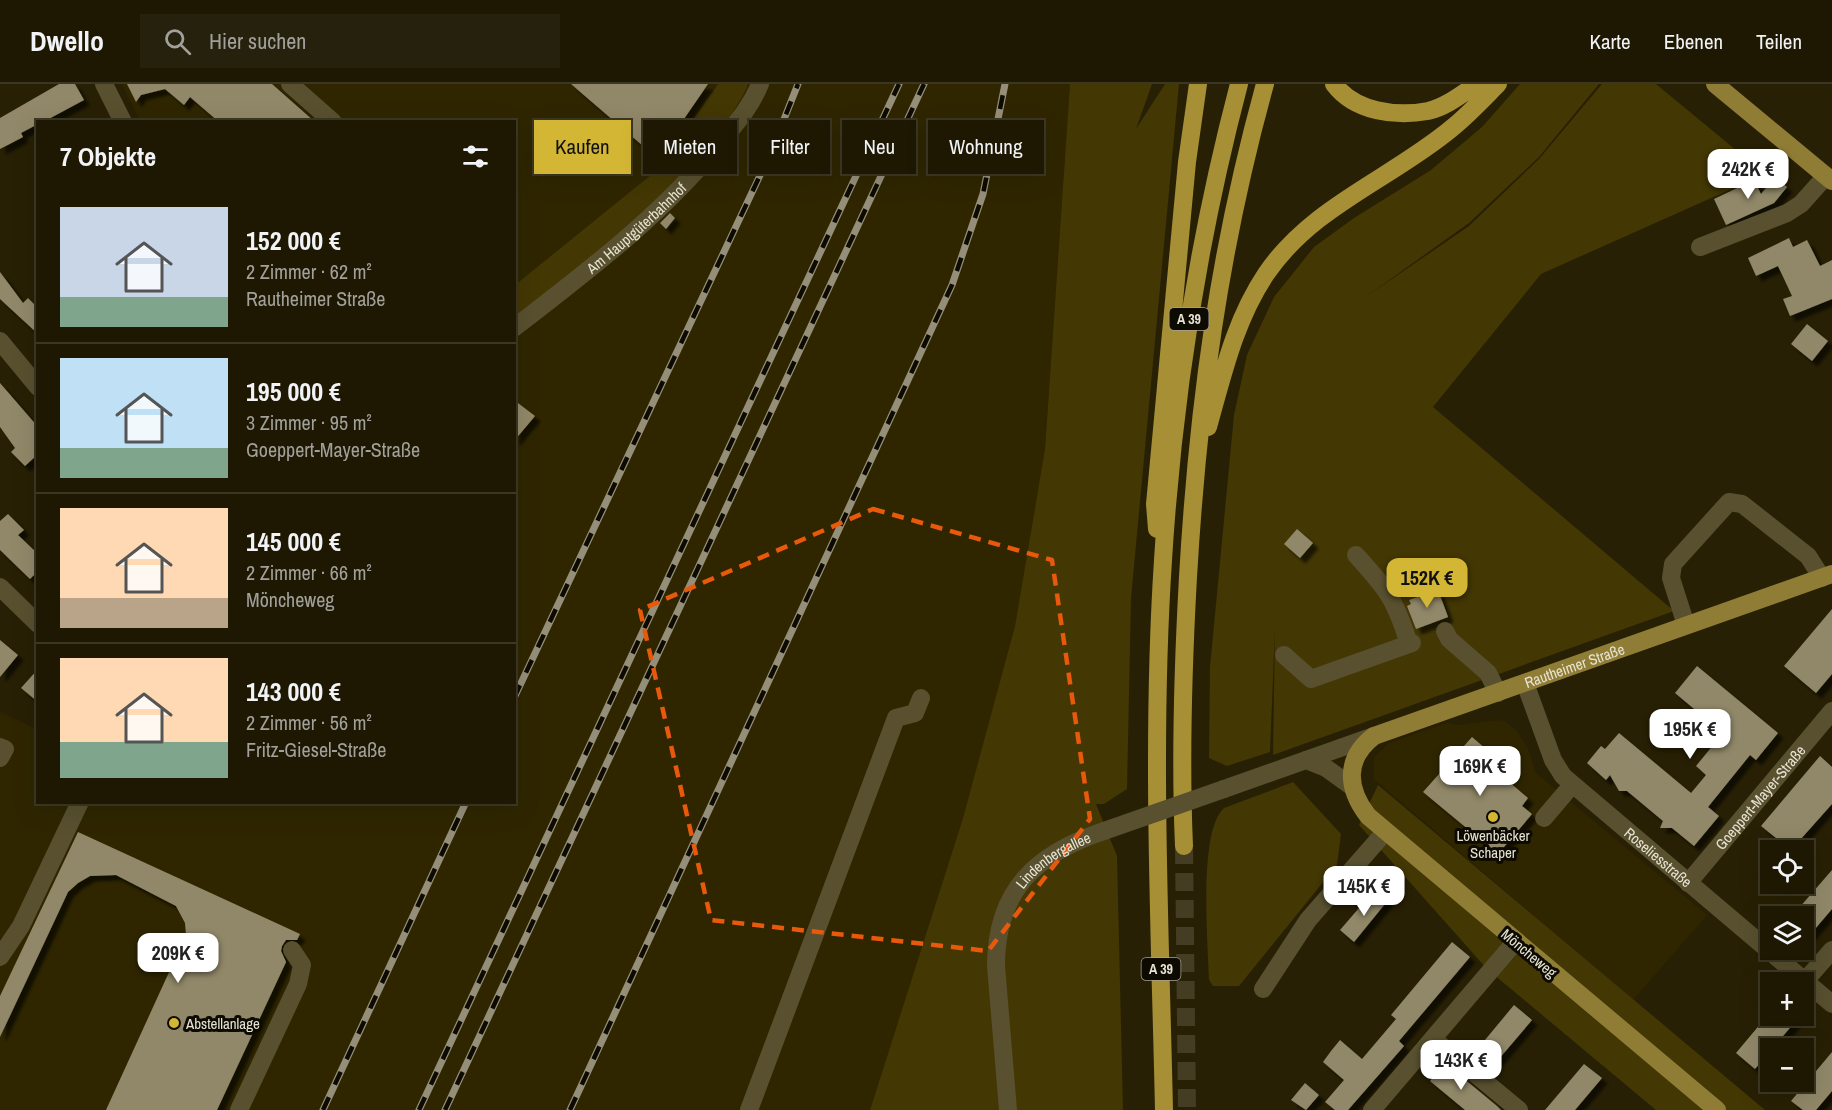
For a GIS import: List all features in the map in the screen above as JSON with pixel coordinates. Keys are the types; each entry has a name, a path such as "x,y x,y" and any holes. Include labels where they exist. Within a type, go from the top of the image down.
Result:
{"highway":[{"path":"1163,557 1157,531 1155,504 1187,162 1198,84"},
{"name":"A 39","path":"1164,1110 1157,788 1163,557 1193,293 1220,159 1239,84"},
{"name":"A 39","path":"1184,846 1183,670 1195,471 1206,368 1222,269 1242,168 1265,84"},
{"path":"1334,84 1359,104 1383,112 1405,112 1429,111 1452,102 1477,84"},
{"path":"1195,471 1238,324 1267,273 1289,245 1322,216 1451,129 1498,84"}],"main road":[{"path":"1715,84 1829,178"},
{"name":"Rautheimer Straße","path":"1374,736 1827,576"},
{"path":"1352,786 1351,770 1355,757 1374,736"},
{"name":"Möncheweg","path":"1352,786 1361,807 1385,832 1717,1110"}],"street":[{"path":"104,84 122,120"},
{"path":"291,84 331,120"},
{"name":"Am Hauptgüterbahnhof","path":"516,326 602,260 697,172 753,101 760,84"},
{"path":"1700,247 1787,213 1801,204 1829,178"},
{"path":"1,343 36,385"},
{"path":"1686,625 1671,578 1673,564 1699,532 1729,502 1742,504 1808,556 1827,576"},
{"path":"1284,655 1311,679 1410,643 1398,608 1386,589 1356,555"},
{"path":"0,587 36,622"},
{"path":"1445,631 1449,639 1488,673 1498,693"},
{"name":"Roseliesstraße","path":"1525,683 1552,760 1572,785 1794,972"},
{"path":"749,1110 896,718 915,713 921,698"},
{"name":"Goeppert-Mayer-Straße","path":"1688,883 1832,711"},
{"name":"Lindenbergallee","path":"1008,1110 996,948 1003,915 1017,887 1041,862 1073,843 1104,831 1374,736"},
{"path":"0,747 5,749 0,758"},
{"path":"1306,760 1326,768 1352,786"},
{"path":"1544,818 1572,785"},
{"path":"0,957 21,926 79,804"},
{"path":"1263,989 1308,920 1341,879 1385,832"},
{"path":"1372,1110 1515,942"},
{"path":"239,1110 298,984 302,965 292,950"},
{"path":"1813,972 1832,950"},
{"name":"Roseliesstraße","path":"1814,989 1832,1004"},
{"path":"1433,1039 1519,1110"}],"highlighted area":[{"path":"873,509 1052,560 1090,819 988,951 711,920 640,610"}],"shaded area":[{"path":"122,84 718,84 692,120 643,120 643,174 652,174 516,284 516,120 140,120"},
{"path":"718,84 748,84 728,120 692,120"},
{"path":"748,84 1070,84 1045,449 1015,626 963,818 870,1110 0,1110 0,712 36,729 36,804 516,804 516,320 674,174 737,174 737,120 728,120"},
{"path":"1070,84 1152,84 1136,129 1165,84 1179,84 1131,598 1127,789 1104,804 1096,804 1117,856 1123,1110 870,1110 963,818 1015,626 1045,449"},
{"path":"1520,84 1599,84 1539,157 1469,223 1367,296 1469,226 1539,159 1602,84 1656,84 1765,174 1541,274 1433,407 1674,611 1273,755 1275,629 1270,752 1227,766 1209,758 1210,667 1234,415 1247,355 1274,297 1314,247 1354,218 1431,170 1482,127"},
{"path":"652,174 686,174 634,226 516,320 516,284"},
{"path":"1503,720 1516,730 1528,749 1536,773 1707,915 1633,1000 1374,779 1374,758 1389,743 1447,723 1455,725"},
{"path":"1293,782 1341,834 1337,865 1239,986 1213,986 1209,980 1206,889 1211,839 1216,820 1224,808"},
{"path":"1378,785 1765,1110 1656,1110 1487,969 1359,825"}],"building":[{"path":"59,84 75,84 84,100 47,120 36,120 36,125 21,133 23,137 0,149 0,118"},
{"path":"127,84 272,84 313,120 217,120 190,97 184,105 165,89 141,95 136,102"},
{"path":"571,84 708,84 683,120 643,120 643,146 631,136 631,120 613,120"},
{"path":"1775,177 1787,187 1774,203 1726,225 1714,199 1754,180 1761,194"},
{"path":"670,213 675,218 666,229 660,223"},
{"path":"1789,238 1793,247 1807,240 1820,266 1832,260 1832,299 1790,316 1783,299 1792,296 1778,266 1756,276 1748,258"},
{"path":"0,272 23,303 28,298 36,306 36,332 0,299"},
{"path":"1807,324 1828,341 1812,361 1791,344"},
{"path":"0,383 36,425 36,456 25,466 11,452 15,448 0,427"},
{"path":"516,402 535,416 516,439"},
{"path":"8,514 24,530 18,535 36,552 36,573 30,579 0,550 0,521"},
{"path":"1297,529 1313,543 1300,558 1284,544"},
{"path":"1438,590 1448,617 1416,629 1407,606 1411,604 1409,600"},
{"path":"1832,609 1832,674 1816,693 1784,666"},
{"path":"0,640 18,655 0,677"},
{"path":"1697,666 1778,733 1756,760 1750,755 1708,807 1719,816 1694,846 1672,828 1660,828 1663,821 1627,791 1619,791 1610,775 1606,780 1587,763 1601,746 1605,749 1619,733 1691,793 1706,775 1696,766 1723,733 1675,693"},
{"path":"36,671 36,700 21,688"},
{"path":"1472,737 1486,749 1480,757 1528,798 1522,806 1532,814 1498,854 1423,792"},
{"path":"1820,756 1832,767 1832,804 1800,840 1778,840 1761,826"},
{"path":"78,832 300,934 297,940 286,940 282,946 281,951 286,962 217,1110 106,1110 186,935 185,923 176,906 116,875 90,876 68,892 0,1037 0,996"},
{"path":"1832,870 1832,909 1814,930 1814,906 1801,906 1811,894 1814,894 1814,891"},
{"path":"1379,891 1389,899 1354,942 1340,930 1359,908 1362,911"},
{"path":"1452,942 1470,957 1399,1041 1404,1046 1348,1110 1335,1110 1325,1102 1344,1080 1323,1062 1340,1040 1362,1059 1396,1019 1391,1015"},
{"path":"1514,1005 1532,1020 1492,1067 1475,1052"},
{"path":"1760,1024 1792,1026 1781,1038 1760,1038 1760,1063 1755,1069 1736,1053"},
{"path":"1832,1052 1832,1091 1816,1110 1803,1110 1791,1101 1799,1092 1814,1092 1814,1074"},
{"path":"1445,1063 1501,1110 1465,1110 1430,1081"},
{"path":"1584,1064 1602,1078 1575,1110 1545,1110"},
{"path":"1305,1083 1319,1095 1306,1110 1291,1100"}],"tunnel":[{"path":"1184,846 1187,1110"}],"railway":[{"path":"516,694 771,152 798,84"},
{"path":"419,1110 899,84"},
{"path":"445,1110 924,84"},
{"path":"570,1110 952,285 983,194 1005,84"},
{"path":"323,1110 465,804"}],"place":[{"name":"Löwenbäcker Schaper","path":"1493,817"},
{"name":"Abstellanlage","path":"174,1023"}]}
